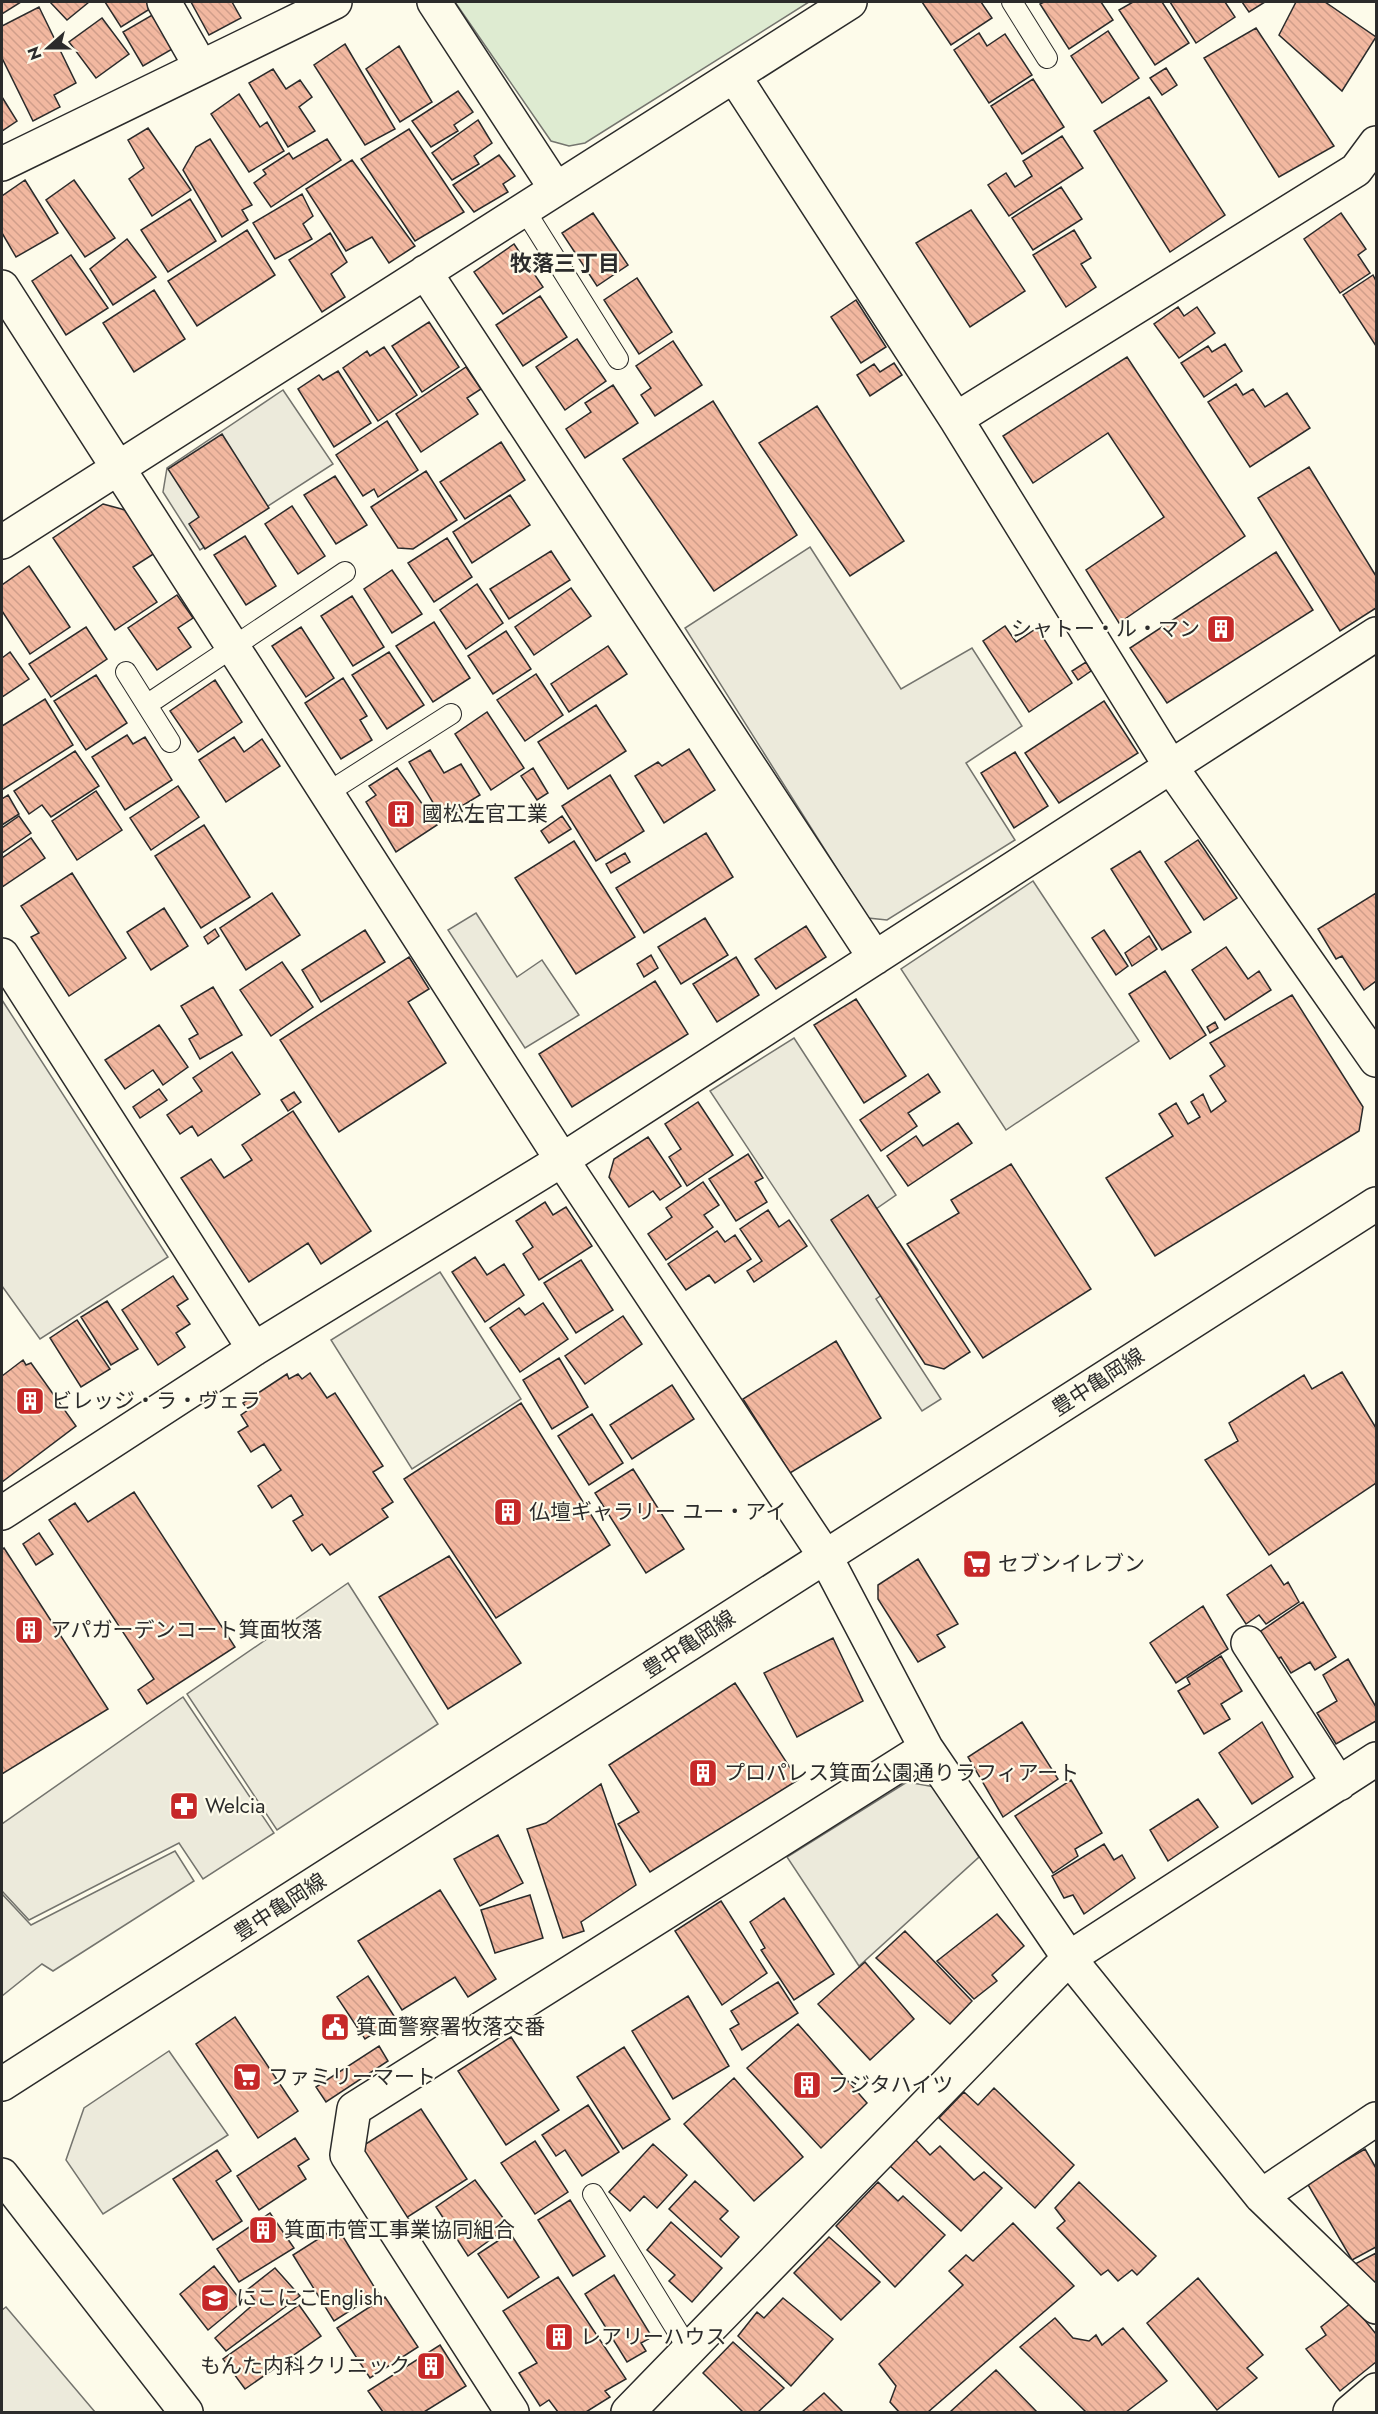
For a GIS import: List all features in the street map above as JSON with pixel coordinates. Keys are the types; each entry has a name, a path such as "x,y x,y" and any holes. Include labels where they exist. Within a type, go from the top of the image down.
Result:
{"street":[{"path":"165,2 201,67"},
{"path":"2,164 335,2"},
{"path":"434,2 556,189"},
{"path":"2,542 850,2"},
{"path":"734,76 956,419 1171,767 1377,1060"},
{"path":"956,419 1356,170 1377,143"},
{"path":"424,272 875,958"},
{"path":"2,287 562,1160 825,1556 926,1748 1069,1958 1261,2196 1377,2307"},
{"path":"2,1514 254,1349 562,1160 1377,634"},
{"path":"2,955 254,1349"},
{"name":"豊中亀岡線","path":"2,2084 1377,1204"},
{"path":"1248,1643 1339,1784"},
{"path":"512,2412 347,2156 354,2109 926,1748"},
{"path":"628,2412 1069,1958 1377,1759"},
{"path":"1261,2196 1377,2119"},
{"path":"2,2175 186,2412"},
{"path":"1350,2412 1377,2390"}],"lane":[{"path":"1012,2 1047,58"},
{"path":"524,209 618,359"},
{"path":"148,704 345,572"},
{"path":"126,672 170,742"},
{"path":"327,793 451,714"},
{"path":"593,2194 689,2350"}],"green space":[{"path":"455,2 809,2 585,143 569,146 551,141"}],"shaded area":[{"path":"283,390 333,464 200,550 163,492 167,468"},
{"path":"810,547 901,689 972,648 1022,726 966,763 1015,840 887,920 868,918 685,628"},
{"path":"1033,881 1139,1041 1006,1130 901,969"},
{"path":"476,913 517,977 542,960 579,1015 525,1048 448,930"},
{"path":"2,1000 168,1257 40,1339 2,1286"},
{"path":"794,1038 896,1195 876,1209 918,1270 876,1299 941,1399 922,1411 710,1091"},
{"path":"440,1272 521,1399 412,1469 331,1340"},
{"path":"348,1583 438,1724 277,1830 187,1694"},
{"path":"183,1697 274,1833 203,1879 179,1843 29,1920 2,1891 2,1824"},
{"path":"907,1782 935,1787 979,1857 859,1966 787,1857"},
{"path":"175,1851 194,1881 53,1971 42,1964 2,1996 2,1894 31,1925"},
{"path":"169,2051 228,2135 103,2214 66,2160 84,2108"},
{"path":"6,2307 95,2412 2,2412 2,2310"}],"building":[{"path":"2,2 21,2 2,14"},
{"path":"50,2 89,2 67,20"},
{"path":"105,2 150,2 153,7 121,27"},
{"path":"191,2 232,2 241,18 209,35"},
{"path":"922,2 981,2 992,18 951,45"},
{"path":"1044,2 1101,2 1113,20 1069,49 1040,4"},
{"path":"1133,2 1162,2 1189,43 1155,65 1119,10"},
{"path":"1170,2 1225,2 1235,17 1196,43"},
{"path":"1242,2 1265,2 1249,12"},
{"path":"1296,2 1325,2 1376,37 1342,91 1279,35"},
{"path":"39,7 76,83 54,95 60,107 33,121 2,58 2,26"},
{"path":"154,14 174,48 143,66 123,32"},
{"path":"102,18 129,54 96,78 69,42"},
{"path":"1256,28 1334,146 1279,177 1204,58"},
{"path":"1108,31 1139,78 1102,103 1071,56"},
{"path":"979,33 987,46 1005,34 1032,75 989,103 954,50"},
{"path":"345,44 395,129 365,145 314,65"},
{"path":"399,46 432,102 400,122 366,69"},
{"path":"1166,68 1177,85 1162,95 1150,78"},
{"path":"273,69 286,89 300,80 312,97 299,107 315,131 288,147 249,83"},
{"path":"1033,79 1064,127 1022,154 991,106"},
{"path":"458,91 473,112 454,125 458,131 431,147 412,121"},
{"path":"239,94 260,127 267,122 284,151 249,172 211,114"},
{"path":"2,97 17,121 2,131"},
{"path":"1149,97 1225,215 1170,252 1094,131"},
{"path":"478,120 492,143 474,156 479,164 452,180 432,153"},
{"path":"148,128 191,190 152,216 129,179 144,168 128,140"},
{"path":"409,129 464,212 415,241 361,159"},
{"path":"1062,136 1083,168 1009,216 988,185 1006,173 1015,187 1032,176 1023,161"},
{"path":"210,139 252,205 242,210 248,220 222,237 183,170 196,147"},
{"path":"327,139 341,160 271,207 254,183 266,174 263,170 289,153 293,159"},
{"path":"499,155 515,176 503,184 508,192 474,212 453,185"},
{"path":"352,160 415,246 389,263 372,237 346,251 306,189"},
{"path":"25,180 58,233 16,257 2,233 2,196"},
{"path":"74,180 115,238 85,257 46,200"},
{"path":"1061,187 1082,219 1033,250 1012,218"},
{"path":"302,194 313,216 303,224 312,239 275,259 253,223"},
{"path":"190,199 216,241 168,272 141,230"},
{"path":"971,210 1025,291 970,327 916,243"},
{"path":"593,213 628,265 597,286 562,233"},
{"path":"1341,213 1366,249 1358,255 1370,273 1340,293 1304,239"},
{"path":"247,230 275,275 197,326 168,281"},
{"path":"1074,230 1091,258 1081,264 1096,287 1066,307 1033,255"},
{"path":"330,233 347,262 331,274 345,297 322,312 289,260"},
{"path":"127,239 156,277 113,305 90,269"},
{"path":"514,244 543,287 503,314 474,272"},
{"path":"71,255 108,308 66,335 32,281"},
{"path":"1373,275 1376,281 1376,346 1343,295"},
{"path":"637,278 672,332 639,354 604,300"},
{"path":"154,290 185,339 134,372 103,323"},
{"path":"540,296 567,337 523,366 496,325"},
{"path":"856,300 886,347 861,363 831,317"},
{"path":"1178,307 1184,316 1197,307 1215,333 1179,358 1154,324"},
{"path":"429,322 459,367 422,392 392,346"},
{"path":"577,339 606,381 565,410 536,367"},
{"path":"673,341 702,385 655,416 641,395 651,388 636,366"},
{"path":"1225,344 1242,371 1204,397 1181,363 1208,346 1212,352"},
{"path":"384,347 417,395 378,421 343,368 367,351 370,356"},
{"path":"1127,357 1245,536 1119,623 1086,570 1164,517 1108,433 1033,483 1003,436"},
{"path":"894,363 902,375 870,396 857,375 874,364 880,372"},
{"path":"466,367 481,389 467,398 478,414 421,452 396,414"},
{"path":"338,371 371,423 334,447 298,389 319,375 323,380"},
{"path":"1236,384 1243,395 1253,389 1265,407 1287,393 1310,428 1250,467 1208,402"},
{"path":"613,385 638,423 585,458 566,429 591,412 585,403"},
{"path":"713,401 797,535 714,591 623,459"},
{"path":"817,406 904,541 850,576 759,443"},
{"path":"387,421 418,470 378,497 374,489 363,496 336,455"},
{"path":"222,434 269,508 205,549 189,524 199,517 168,469"},
{"path":"501,442 525,480 465,519 440,482"},
{"path":"1309,467 1376,576 1376,608 1340,631 1258,498"},
{"path":"426,471 457,520 413,549 398,548 371,507"},
{"path":"335,476 367,525 336,544 304,495"},
{"path":"510,495 530,525 472,563 453,532"},
{"path":"103,504 125,510 155,553 133,567 157,602 115,630 53,538"},
{"path":"292,506 325,556 298,574 265,524"},
{"path":"245,536 276,586 246,605 214,555"},
{"path":"447,538 472,577 434,602 408,563"},
{"path":"551,551 570,580 509,619 490,589"},
{"name":"シャトー・ル・マン","path":"1276,552 1313,610 1167,703 1130,648"},
{"path":"29,566 70,627 30,654 2,611 2,585"},
{"path":"392,570 422,614 392,633 364,589"},
{"path":"477,584 503,623 466,649 440,610"},
{"path":"571,588 591,616 534,655 515,627"},
{"path":"177,595 193,618 178,628 191,647 157,670 128,628"},
{"path":"352,596 384,647 353,666 321,616"},
{"path":"434,622 470,678 433,702 396,646"},
{"path":"1005,626 1016,642 1037,628 1072,683 1029,712 983,641"},
{"path":"86,627 107,659 51,697 29,664"},
{"path":"301,627 334,678 306,697 272,646"},
{"path":"506,631 531,669 493,694 468,656"},
{"path":"608,646 627,674 569,712 551,684"},
{"path":"10,652 29,679 2,697 2,658"},
{"path":"389,652 424,705 387,729 352,675"},
{"path":"1086,662 1091,671 1078,680 1072,671"},
{"path":"536,674 563,715 525,741 497,700"},
{"path":"96,675 127,723 86,750 54,701"},
{"path":"343,678 367,716 360,720 372,740 341,759 305,703"},
{"path":"215,680 242,722 198,752 170,711"},
{"path":"45,699 73,745 2,790 2,726"},
{"path":"1104,701 1138,753 1059,803 1025,753"},
{"path":"596,705 626,751 568,789 538,742"},
{"path":"487,712 524,768 491,790 455,734"},
{"path":"127,735 133,744 145,737 172,780 125,810 92,757"},
{"path":"234,737 244,752 262,739 280,766 226,802 199,760"},
{"path":"689,749 715,790 664,823 635,776 658,762 662,766"},
{"path":"430,750 444,773 461,764 480,795 442,818 409,762"},
{"path":"75,751 99,786 51,817 42,805 29,814 14,791"},
{"path":"1015,752 1048,806 1014,828 981,773"},
{"name":"國松左官工業","path":"397,768 437,825 396,852 366,802 376,795 369,786"},
{"path":"533,768 548,793 537,800 521,776"},
{"path":"610,775 644,831 596,861 562,806"},
{"path":"178,786 199,817 151,850 130,818"},
{"path":"96,791 122,830 77,860 52,821"},
{"path":"8,795 19,814 2,825 2,799"},
{"path":"19,816 31,833 2,853 2,828"},
{"path":"562,816 571,829 549,843 541,831"},
{"path":"204,825 250,897 201,928 155,856"},
{"path":"706,833 733,877 644,933 616,888"},
{"path":"31,838 45,858 2,887 2,858"},
{"path":"1198,840 1237,898 1204,920 1165,862"},
{"path":"574,841 635,937 576,974 515,878"},
{"path":"1140,851 1191,932 1162,950 1111,869"},
{"path":"625,853 630,862 611,873 606,864"},
{"path":"72,873 126,958 69,996 31,937 39,933 21,906"},
{"path":"272,893 300,935 246,970 220,928"},
{"path":"1376,893 1376,981 1364,990 1342,956 1336,959 1318,929"},
{"path":"164,908 188,946 151,970 127,932"},
{"path":"705,918 728,955 681,984 658,947"},
{"path":"806,926 826,957 776,989 755,959"},
{"path":"215,929 219,936 208,944 204,937"},
{"path":"365,930 385,962 321,1002 302,970"},
{"path":"1104,930 1128,966 1116,975 1092,938"},
{"path":"1149,936 1157,949 1132,966 1125,953"},
{"path":"1226,947 1248,979 1259,971 1271,990 1225,1020 1192,970"},
{"path":"651,955 658,968 644,977 637,964"},
{"path":"409,957 429,989 408,1002 446,1063 339,1132 280,1040"},
{"path":"736,957 759,995 717,1022 693,984"},
{"path":"282,962 313,1007 271,1036 240,990"},
{"path":"1165,971 1206,1035 1170,1059 1129,994"},
{"path":"655,981 688,1034 572,1107 539,1054"},
{"path":"213,987 242,1035 200,1059 189,1039 198,1034 181,1006"},
{"path":"1292,995 1363,1107 1359,1131 1155,1256 1106,1178 1173,1136 1159,1114 1176,1103 1188,1124 1200,1117 1191,1102 1203,1094 1211,1112 1226,1101 1210,1076 1225,1066 1210,1043"},
{"path":"856,999 906,1076 864,1103 814,1025"},
{"path":"1215,1022 1218,1028 1210,1033 1207,1027"},
{"path":"159,1025 188,1067 163,1085 153,1070 125,1089 105,1060"},
{"path":"232,1052 260,1094 198,1136 192,1126 180,1134 167,1115 202,1091 193,1078"},
{"path":"928,1074 940,1092 908,1113 917,1126 881,1151 860,1120"},
{"path":"159,1089 167,1100 140,1118 133,1107"},
{"path":"294,1092 301,1102 288,1111 281,1100"},
{"path":"698,1102 733,1155 687,1186 669,1157 681,1149 665,1124"},
{"path":"293,1111 371,1231 321,1264 308,1243 249,1282 181,1178 211,1159 224,1178 252,1160 242,1145"},
{"path":"958,1123 972,1143 908,1186 887,1156 916,1136 923,1146"},
{"path":"648,1137 681,1186 660,1200 653,1191 629,1207 609,1177 614,1159"},
{"path":"748,1154 763,1178 755,1182 767,1202 736,1221 709,1179"},
{"path":"1011,1164 1091,1289 983,1358 907,1244 959,1213 951,1200"},
{"path":"703,1182 719,1205 704,1215 713,1227 666,1260 648,1234 672,1217 666,1208"},
{"path":"868,1195 970,1352 944,1369 925,1364 831,1220"},
{"path":"545,1202 553,1215 566,1207 592,1246 539,1280 523,1254 533,1247 516,1221"},
{"path":"768,1210 779,1227 789,1220 807,1246 754,1282 747,1271 762,1261 740,1229"},
{"path":"717,1231 725,1242 735,1235 751,1259 715,1283 709,1275 686,1290 668,1264"},
{"path":"475,1257 487,1275 504,1264 524,1295 485,1322 452,1272"},
{"path":"581,1260 613,1310 576,1333 544,1283"},
{"path":"173,1276 188,1299 177,1306 190,1324 176,1333 185,1347 158,1365 122,1310"},
{"path":"107,1301 138,1349 111,1365 81,1317"},
{"path":"543,1303 568,1339 520,1372 490,1328 519,1308 525,1315"},
{"path":"623,1316 642,1344 585,1384 565,1356"},
{"path":"77,1320 110,1369 81,1387 50,1338"},
{"path":"836,1341 881,1418 790,1473 743,1399"},
{"path":"559,1358 588,1407 552,1429 523,1380"},
{"name":"ビレッジ・ラ・ヴェラ","path":"23,1360 26,1365 31,1363 76,1426 2,1482 2,1376"},
{"path":"1342,1372 1376,1428 1376,1483 1269,1555 1205,1460 1238,1441 1229,1423 1304,1375 1312,1389"},
{"path":"310,1373 327,1398 335,1393 383,1466 373,1472 393,1502 382,1509 388,1517 330,1555 322,1544 312,1551 293,1521 303,1515 291,1495 272,1508 258,1486 281,1470 264,1444 251,1452 238,1432 248,1426 241,1415 248,1410 243,1403 287,1374 289,1379 298,1374 302,1379"},
{"path":"672,1385 694,1419 632,1459 610,1425"},
{"name":"仏壇ギャラリー ユー・アイ","path":"521,1403 610,1545 496,1618 404,1479"},
{"path":"592,1414 623,1463 589,1485 558,1436"},
{"path":"633,1469 684,1549 646,1573 595,1493"},
{"path":"134,1492 235,1647 147,1704 138,1690 154,1679 49,1520 75,1503 88,1522"},
{"path":"39,1533 53,1554 36,1565 23,1544"},
{"name":"アパガーデンコート箕面牧落","path":"4,1548 108,1709 2,1774 2,1550"},
{"path":"449,1556 521,1663 448,1709 379,1597"},
{"path":"918,1559 958,1624 937,1635 945,1647 918,1662 878,1599 878,1585"},
{"path":"1271,1565 1284,1585 1288,1582 1299,1602 1266,1624 1259,1615 1246,1624 1227,1595"},
{"path":"1303,1602 1336,1657 1315,1670 1310,1662 1291,1673 1281,1657 1276,1660 1258,1633"},
{"path":"1203,1606 1228,1649 1176,1683 1150,1643"},
{"path":"833,1638 863,1701 797,1737 764,1673"},
{"path":"1221,1656 1242,1691 1221,1704 1230,1719 1204,1734 1178,1691 1190,1684 1187,1678"},
{"path":"1348,1659 1376,1707 1376,1721 1336,1744 1317,1713 1337,1701 1323,1675"},
{"name":"プロパレス箕面公園通りラフィアート","path":"735,1683 798,1780 650,1872 618,1824 639,1812 609,1765"},
{"path":"1022,1722 1058,1779 1003,1817 968,1757"},
{"path":"1262,1722 1293,1777 1252,1804 1219,1753"},
{"path":"1071,1780 1102,1833 1075,1849 1078,1856 1053,1873 1015,1816"},
{"path":"601,1784 636,1885 581,1922 584,1931 563,1938 527,1829 546,1823"},
{"path":"1198,1799 1218,1827 1168,1861 1150,1830"},
{"path":"498,1835 523,1883 480,1906 454,1859"},
{"path":"1104,1844 1114,1860 1122,1855 1135,1878 1084,1914 1073,1895 1064,1898 1052,1876"},
{"path":"440,1890 496,1979 468,1997 455,1977 402,2010 358,1941"},
{"path":"530,1895 543,1938 495,1953 481,1910"},
{"path":"784,1898 834,1974 794,2000 761,1950 765,1948 750,1922"},
{"path":"721,1901 767,1973 722,2005 675,1931"},
{"path":"997,1914 1024,1946 992,1975 997,1981 974,1999 937,1961"},
{"path":"905,1931 972,2001 950,2024 876,1958"},
{"name":"フジタハイツ","path":"865,1962 914,2019 870,2060 818,2004"},
{"path":"368,1976 396,2019 365,2039 337,1997"},
{"path":"778,1982 798,2013 742,2050 730,2029 739,2024 731,2011"},
{"path":"688,1996 729,2066 673,2099 632,2031"},
{"name":"ファミリーマート","path":"235,2017 298,2111 258,2138 196,2044"},
{"name":"フジタハイツ","path":"798,2024 867,2103 821,2148 747,2068"},
{"path":"511,2037 559,2110 506,2145 458,2071"},
{"path":"379,2046 388,2061 326,2102 316,2087"},
{"path":"624,2047 670,2119 623,2149 577,2077"},
{"name":"フジタハイツ","path":"734,2078 803,2157 754,2201 684,2124"},
{"path":"994,2088 1074,2165 1035,2208 939,2118 964,2092 978,2105"},
{"path":"588,2105 619,2152 582,2176 565,2150 556,2156 542,2135"},
{"path":"421,2109 467,2179 406,2218 361,2147"},
{"path":"295,2138 309,2159 298,2166 306,2179 259,2210 237,2176"},
{"path":"914,2138 930,2155 940,2146 974,2180 984,2172 1002,2188 961,2231 889,2165"},
{"path":"535,2141 568,2192 535,2214 501,2163"},
{"path":"653,2144 687,2175 657,2208 644,2196 630,2211 609,2192"},
{"path":"1365,2149 1376,2168 1376,2247 1352,2260 1307,2183"},
{"path":"217,2150 231,2171 216,2181 242,2221 213,2240 173,2179"},
{"path":"475,2180 509,2226 468,2256 436,2207"},
{"path":"695,2181 728,2211 720,2219 739,2237 721,2257 669,2209"},
{"path":"878,2182 898,2201 903,2196 945,2235 895,2287 836,2226"},
{"path":"1079,2182 1156,2256 1137,2275 1132,2270 1118,2281 1108,2270 1101,2275 1057,2228 1065,2221 1055,2208"},
{"path":"570,2200 605,2256 573,2276 538,2220"},
{"name":"箕面市管工事業協同組合","path":"270,2213 294,2248 239,2282 217,2249"},
{"path":"671,2222 722,2268 692,2302 669,2281 675,2275 647,2250"},
{"path":"1013,2223 1074,2286 928,2412 899,2412 890,2402 896,2386 879,2364 963,2285 949,2271 966,2255 973,2261"},
{"path":"337,2227 378,2293 334,2321 293,2255"},
{"path":"510,2233 539,2277 508,2298 478,2254"},
{"path":"829,2237 880,2282 841,2320 794,2273"},
{"path":"1376,2253 1376,2300 1355,2264"},
{"path":"214,2266 242,2302 208,2330 180,2294"},
{"path":"275,2268 300,2296 226,2351 215,2338 256,2302 247,2290"},
{"path":"614,2275 652,2337 641,2343 646,2351 627,2362 585,2294"},
{"name":"レアリーハウス","path":"558,2277 626,2379 605,2391 610,2397 586,2412 558,2412 549,2400 540,2406 519,2373 537,2363 503,2311"},
{"path":"1198,2278 1263,2355 1247,2368 1257,2378 1217,2410 1147,2323"},
{"path":"385,2297 418,2347 370,2378 337,2328"},
{"path":"783,2298 833,2339 791,2386 738,2336 757,2312 764,2318"},
{"path":"1351,2303 1376,2334 1376,2362 1340,2391 1306,2349 1326,2335 1321,2327"},
{"path":"299,2305 321,2336 245,2389 223,2359"},
{"path":"1055,2318 1073,2338 1089,2341 1096,2335 1102,2345 1123,2328 1167,2381 1126,2412 1086,2412 1020,2347"},
{"path":"733,2342 784,2388 758,2412 743,2412 703,2373"},
{"name":"もんた内科クリニック","path":"440,2345 466,2386 424,2412 383,2412 368,2391"},
{"path":"996,2370 1037,2412 950,2412"},
{"path":"824,2393 843,2412 802,2412"}],"place":[{"name":"シャトー・ル・マン","path":"1221,629"},
{"name":"國松左官工業","path":"401,814"},
{"name":"ビレッジ・ラ・ヴェラ","path":"30,1401"},
{"name":"仏壇ギャラリー ユー・アイ","path":"508,1512"},
{"name":"セブンイレブン","path":"977,1564"},
{"name":"アパガーデンコート箕面牧落","path":"29,1630"},
{"name":"プロパレス箕面公園通りラフィアート","path":"703,1773"},
{"name":"Welcia","path":"184,1806"},
{"name":"箕面警察署牧落交番","path":"335,2027"},
{"name":"ファミリーマート","path":"247,2077"},
{"name":"フジタハイツ","path":"807,2085"},
{"name":"箕面市管工事業協同組合","path":"263,2230"},
{"name":"にこにこEnglish","path":"215,2298"},
{"name":"レアリーハウス","path":"559,2337"},
{"name":"もんた内科クリニック","path":"431,2366"}],"district":[{"name":"牧落三丁目","path":"565,263"}]}
